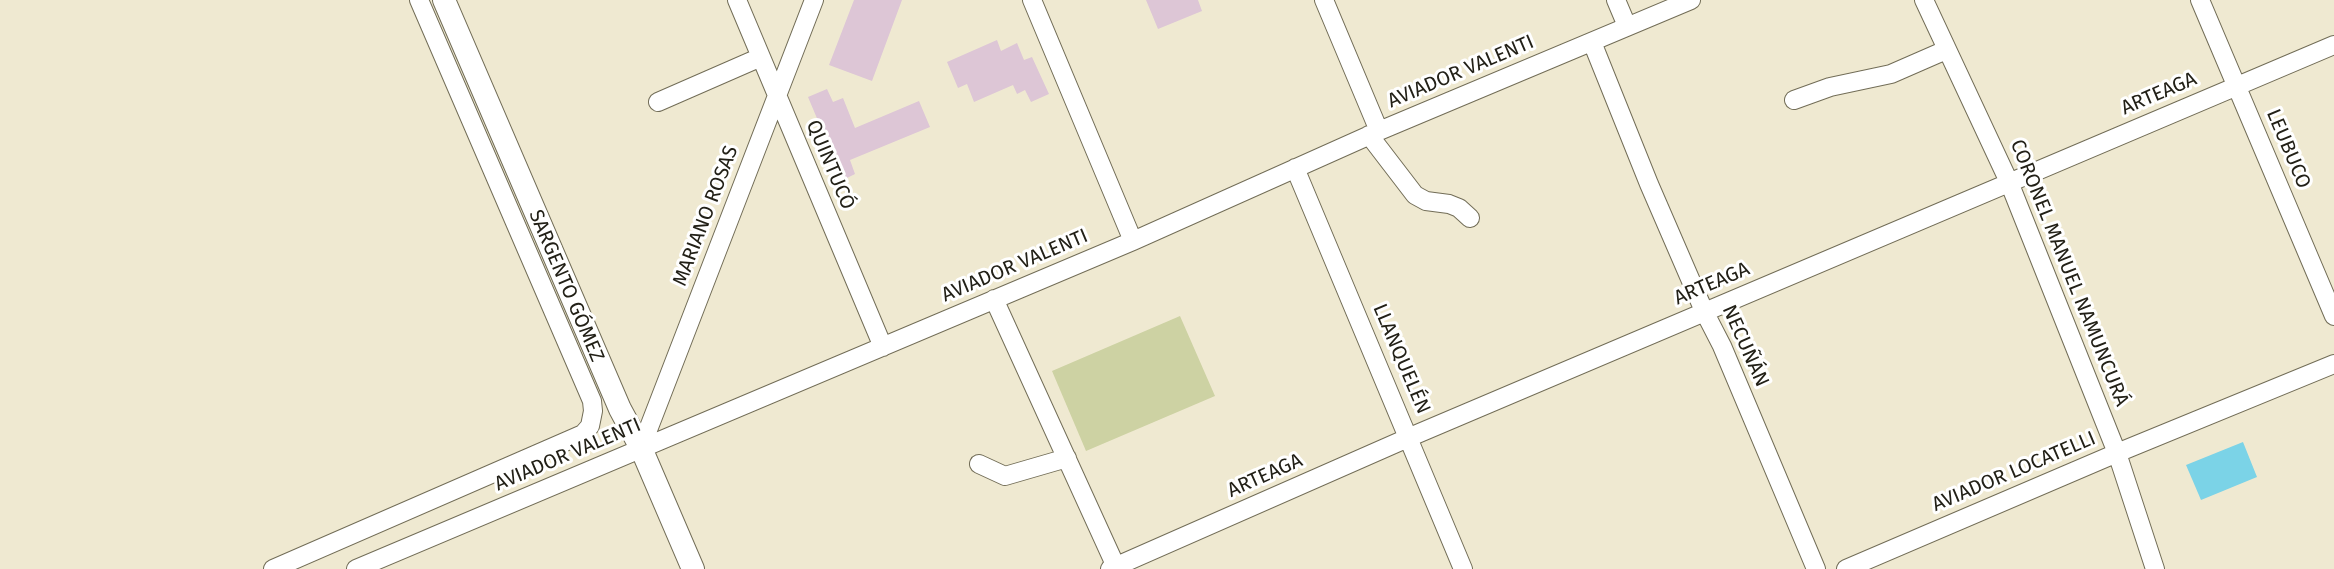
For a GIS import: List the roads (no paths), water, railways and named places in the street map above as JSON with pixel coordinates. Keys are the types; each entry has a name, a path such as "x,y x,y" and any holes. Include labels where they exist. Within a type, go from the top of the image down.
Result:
{"main road":[{"name":"SARGENTO GÓMEZ","path":"444,0 620,410 641,448 693,569"}],"street":[{"path":"273,569 583,435 590,426 592,401 419,0"},
{"name":"QUINTUCÓ","path":"737,0 882,347"},
{"name":"MARIANO ROSAS","path":"641,448 814,0"},
{"path":"1032,0 1133,241"},
{"path":"1324,0 1374,133 1416,195 1426,201 1449,204 1459,208 1470,218"},
{"path":"1616,0 1627,26"},
{"name":"AVIADOR VALENTI","path":"368,567 641,448 1133,241 1374,133 1691,0"},
{"name":"CORONEL MANUEL NAMUNCURÁ","path":"1924,0 2009,182 2117,453 2155,569"},
{"name":"LEUBUCO","path":"2200,0 2334,316"},
{"name":"NECUÑÁN","path":"1592,42 1649,184 1704,311 1722,346 1816,569"},
{"name":"ARTEAGA","path":"1114,568 1410,437 2334,45"},
{"path":"1794,100 1830,87 1891,74 1946,50"},
{"path":"658,102 760,57"},
{"name":"LLANQUELÉN","path":"1295,168 1410,437 1463,569"},
{"path":"994,299 1067,458 1114,568"},
{"name":"AVIADOR LOCATELLI","path":"1846,569 2117,453 2334,364"},
{"path":"979,464 1005,476 1067,458"}],"water":[{"path":"2243,442 2257,477 2201,500 2186,465"}]}
